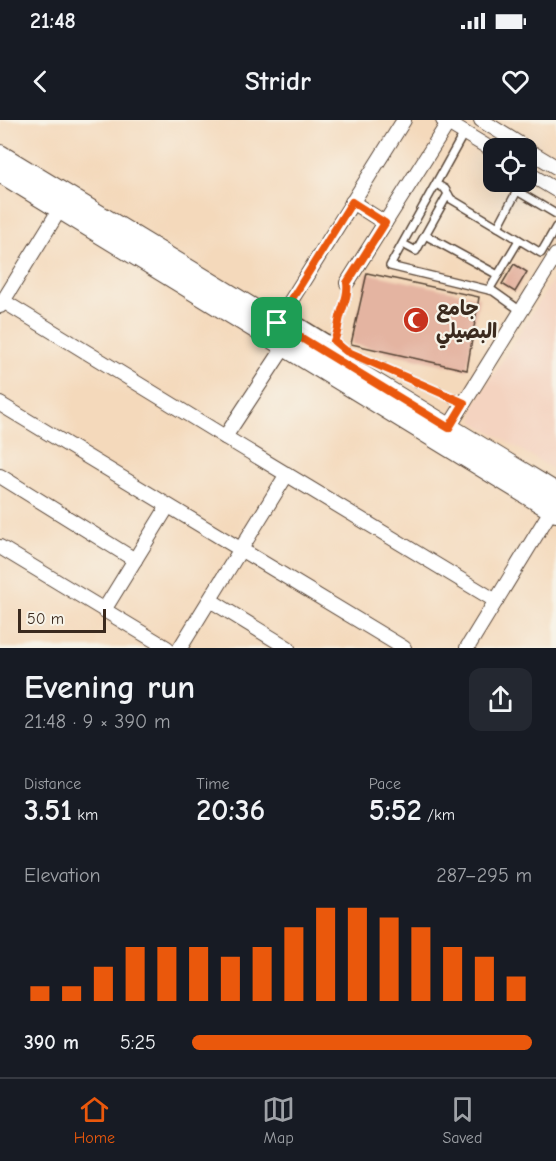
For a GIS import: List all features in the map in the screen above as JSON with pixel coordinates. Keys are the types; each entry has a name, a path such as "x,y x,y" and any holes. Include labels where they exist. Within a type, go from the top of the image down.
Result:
{"street":[{"path":"280,317 404,120"},
{"path":"347,283 445,121 483,144"},
{"path":"482,121 502,126 515,138"},
{"path":"0,155 280,317 373,391 555,505"},
{"path":"537,156 556,167"},
{"path":"0,172 285,346 449,428 555,505"},
{"path":"537,179 556,190"},
{"path":"352,202 385,223"},
{"path":"60,209 2,303 496,601"},
{"path":"449,428 556,255"},
{"path":"225,437 285,346"},
{"path":"0,404 404,648"},
{"path":"180,648 287,474"},
{"path":"0,476 135,560"},
{"path":"466,648 555,505"},
{"path":"104,610 168,506"},
{"path":"0,547 167,648"},
{"path":"210,600 288,648"}],"lane":[{"path":"482,121 436,183 390,266 493,291 521,311"},
{"path":"436,183 446,189 451,199 540,253 556,227"},
{"path":"498,227 517,191 556,214"},
{"path":"403,244 417,251 448,194"},
{"path":"425,235 498,275"},
{"path":"489,290 519,240"},
{"path":"334,341 348,292 347,283"},
{"path":"280,317 334,341 346,351 464,403"}],"shaded area":[{"path":"556,275 556,471 474,422 474,405"}],"building":[{"path":"514,264 527,272 515,292 502,284"},
{"name":"جامع البصيلي","path":"367,273 479,297 467,370 351,344"}],"place":[{"name":"جامع البصيلي","path":"416,320"}],"route":[{"path":"352,202 385,223 347,283 348,292 334,341 346,351 464,403 449,428 277,323 352,202"}]}
